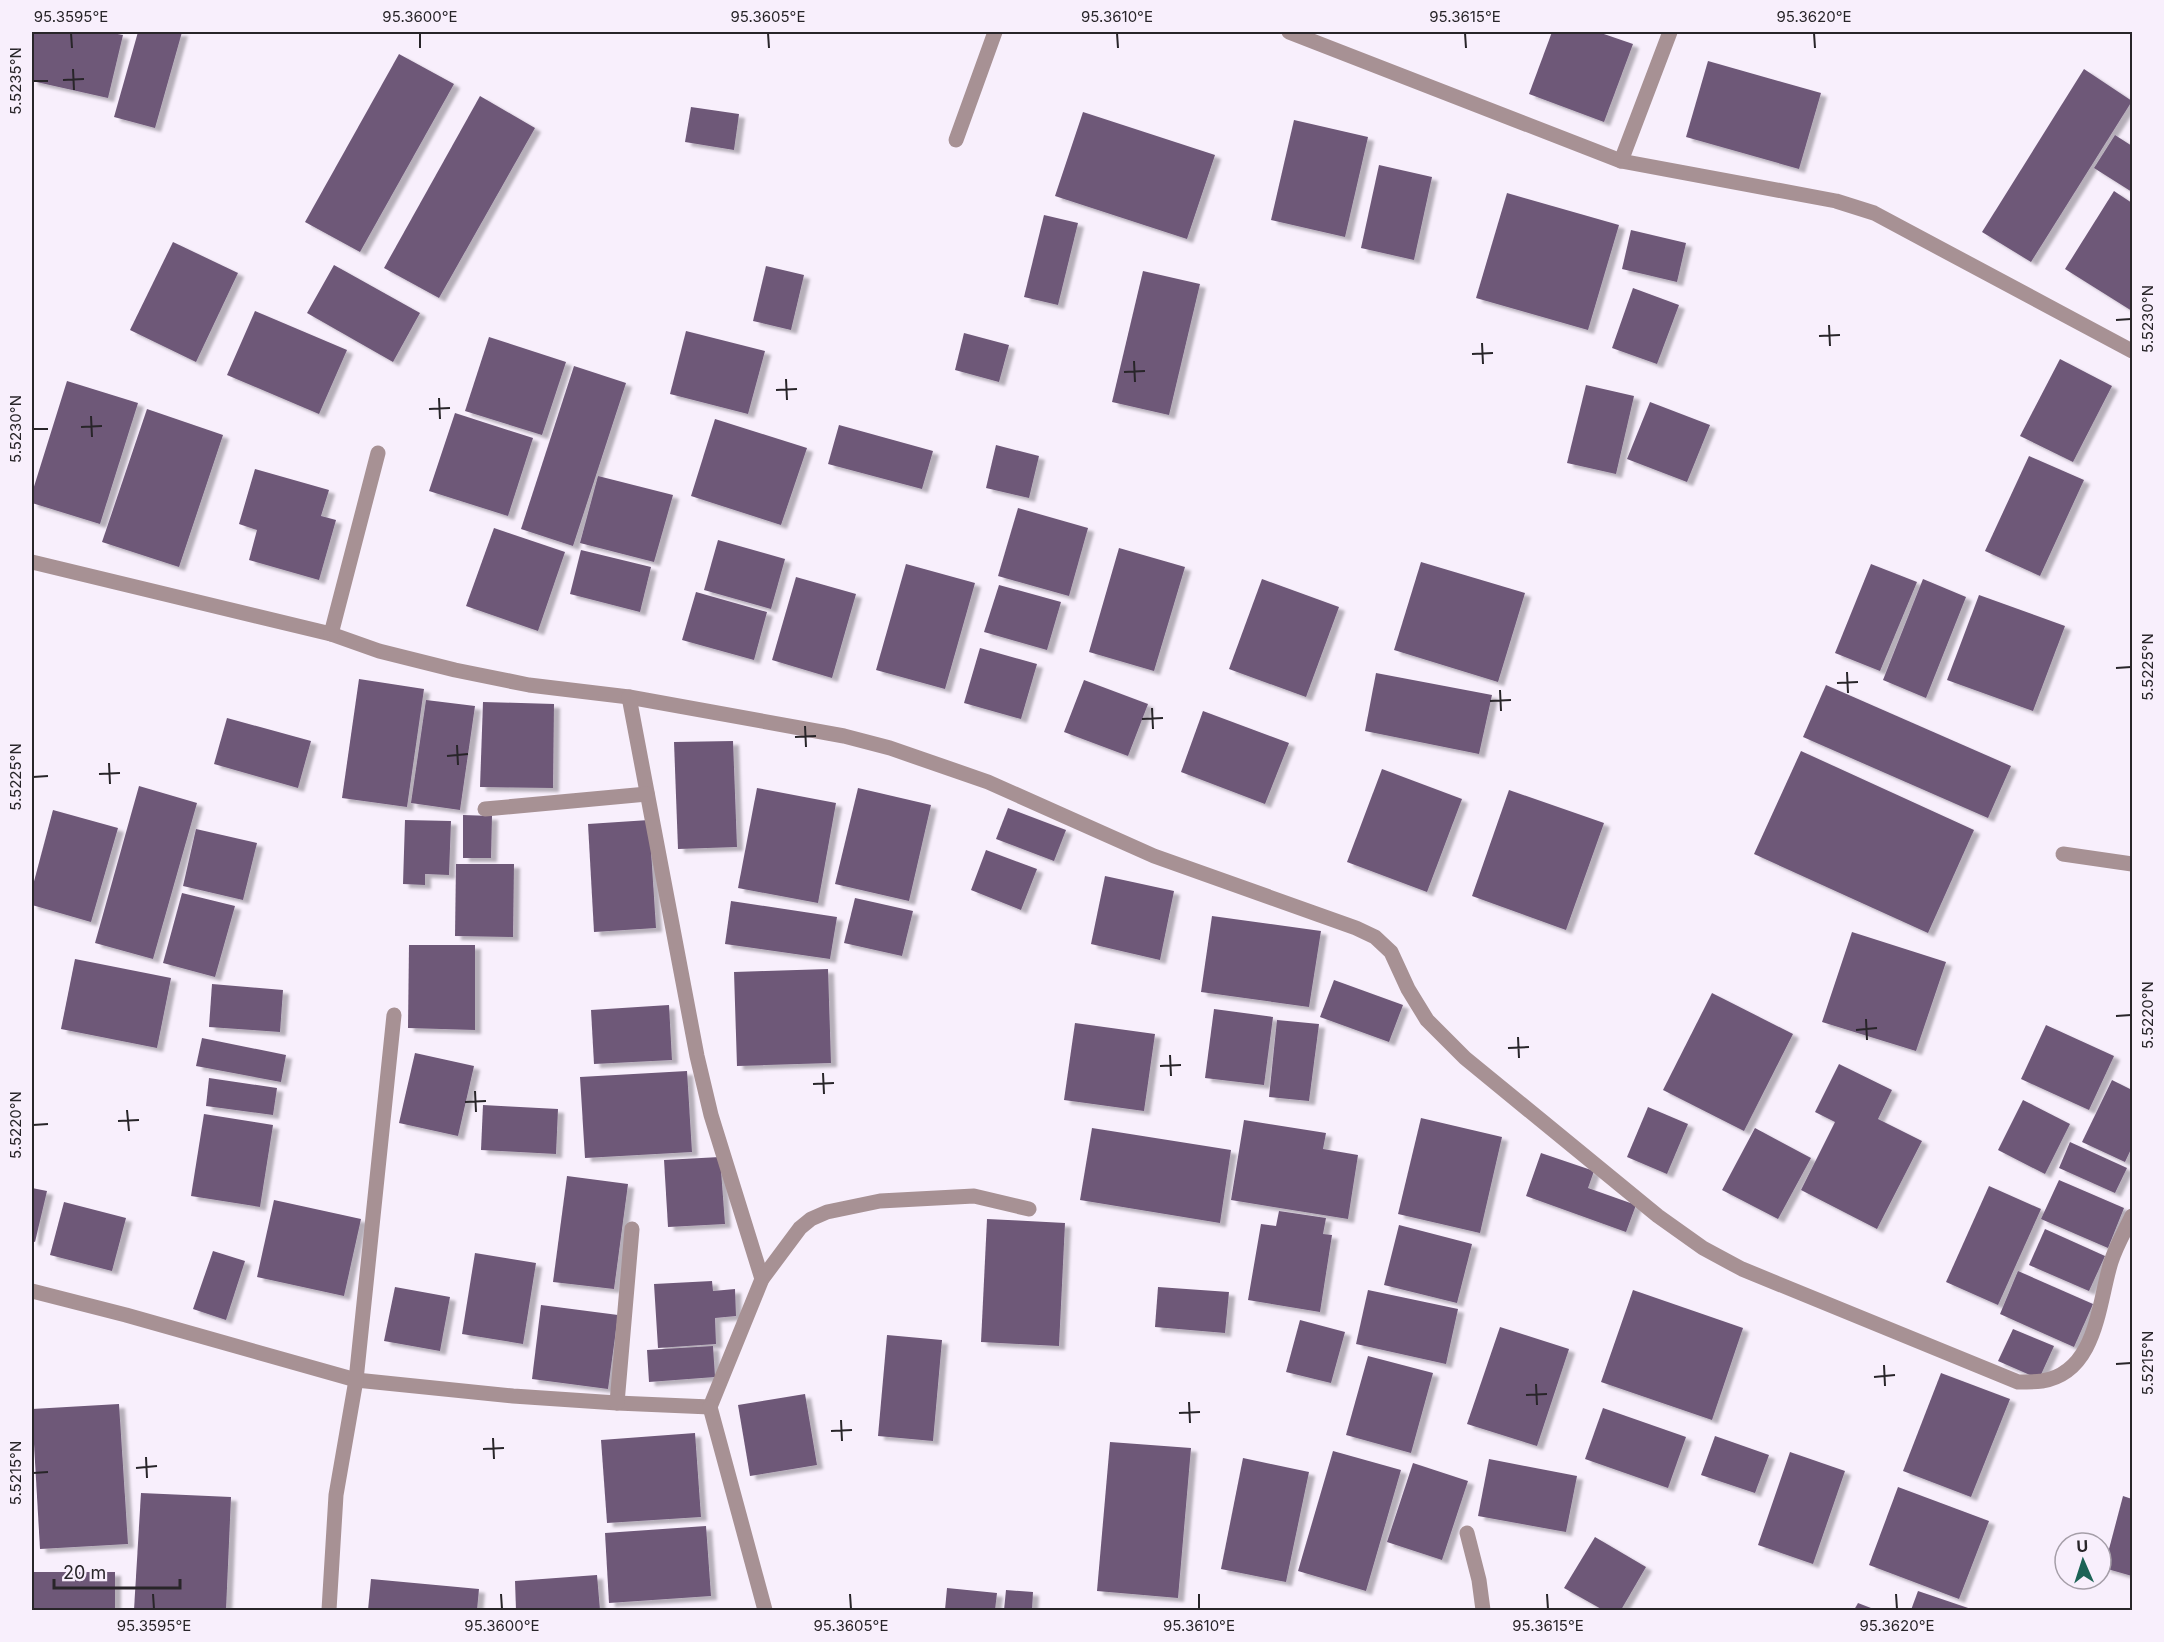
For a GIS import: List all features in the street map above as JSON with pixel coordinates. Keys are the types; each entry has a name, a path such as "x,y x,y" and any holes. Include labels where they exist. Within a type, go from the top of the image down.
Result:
{"street":[{"path":"956,140 995,32"},
{"path":"1288,32 1621,161 1836,201 1874,213 2133,351"},
{"path":"1621,161 1670,32"},
{"path":"331,634 378,453"},
{"path":"32,562 331,634 379,651 455,670 529,685 629,697 844,736 890,748 988,782 1154,856 1356,928 1375,936 1392,952 1408,989 1427,1020 1465,1058 1623,1189 1703,1248 1753,1273 2018,1382 2043,1381 2057,1376 2068,1370 2090,1344 2112,1259 2133,1216"},
{"path":"629,697 702,1076 711,1115 762,1279"},
{"path":"485,808 647,794"},
{"path":"2063,854 2133,864"},
{"path":"329,1611 336,1495 356,1380 394,1015"},
{"path":"765,1611 710,1407 762,1279 800,1228 811,1219 826,1212 880,1201 974,1196 1029,1209"},
{"path":"617,1403 632,1229"},
{"path":"32,1291 356,1380 513,1396 710,1407"},
{"path":"1467,1533 1479,1580 1483,1611"}],"building":[{"path":"32,32 107,32 123,35 108,98 32,81"},
{"path":"138,32 182,32 155,128 114,117"},
{"path":"1552,32 1598,32 1633,44 1604,122 1529,94"},
{"path":"399,54 454,84 360,252 305,222"},
{"path":"1708,61 1821,93 1799,169 1686,137"},
{"path":"2084,69 2132,101 2031,262 1982,232"},
{"path":"480,96 535,128 439,298 384,268"},
{"path":"691,107 739,114 734,150 685,142"},
{"path":"1083,112 1215,155 1187,239 1055,196"},
{"path":"1294,120 1368,137 1345,237 1271,220"},
{"path":"2115,135 2132,146 2132,192 2094,168"},
{"path":"1379,165 1432,177 1414,260 1361,248"},
{"path":"2114,191 2132,203 2132,311 2065,269"},
{"path":"1507,193 1619,225 1588,330 1476,298"},
{"path":"1044,215 1078,223 1058,305 1024,297"},
{"path":"1631,230 1686,243 1677,282 1622,269"},
{"path":"173,242 238,273 196,362 130,330"},
{"path":"334,265 420,313 393,362 307,313"},
{"path":"766,266 804,275 791,330 753,321"},
{"path":"1143,271 1200,284 1169,415 1112,402"},
{"path":"1633,288 1679,305 1657,364 1612,348"},
{"path":"255,311 347,350 319,414 227,375"},
{"path":"686,331 765,351 748,414 670,394"},
{"path":"964,333 1009,345 999,382 955,370"},
{"path":"489,337 566,362 542,435 465,411"},
{"path":"2060,359 2112,386 2073,462 2020,436"},
{"path":"574,366 626,383 573,546 521,529"},
{"path":"67,381 138,403 100,524 32,503 32,493"},
{"path":"1586,385 1634,396 1616,474 1567,463"},
{"path":"1650,402 1710,425 1687,482 1627,459"},
{"path":"147,409 223,435 179,567 102,542"},
{"path":"455,413 533,438 508,516 429,491"},
{"path":"715,419 807,448 781,525 691,496"},
{"path":"839,425 933,451 922,489 828,464"},
{"path":"996,445 1039,456 1029,498 986,488"},
{"path":"2029,456 2084,480 2040,576 1985,551"},
{"path":"255,469 329,490 321,516 336,520 319,580 249,560 257,530 239,524"},
{"path":"598,476 673,495 654,562 580,543"},
{"path":"1018,508 1088,528 1069,596 998,576"},
{"path":"494,528 565,552 538,631 466,606"},
{"path":"718,540 785,559 771,609 704,590"},
{"path":"1119,548 1185,567 1154,671 1089,652"},
{"path":"581,550 651,567 640,612 570,594"},
{"path":"1421,562 1525,593 1498,682 1394,650"},
{"path":"906,564 975,583 945,689 876,670"},
{"path":"1871,564 1917,582 1880,671 1835,653"},
{"path":"796,577 856,594 832,678 772,660"},
{"path":"1262,579 1339,607 1306,697 1229,669"},
{"path":"1923,579 1966,597 1926,698 1883,680"},
{"path":"999,585 1061,602 1047,650 984,632"},
{"path":"696,592 767,612 754,660 682,640"},
{"path":"1979,595 2065,626 2033,711 1947,680"},
{"path":"980,648 1037,664 1021,719 964,703"},
{"path":"1376,673 1492,695 1479,754 1365,731"},
{"path":"359,679 424,689 407,807 342,798"},
{"path":"1084,680 1148,704 1128,756 1064,732"},
{"path":"1826,685 2011,766 1988,818 1803,737"},
{"path":"426,700 475,706 460,810 411,803"},
{"path":"483,702 554,704 553,788 480,787"},
{"path":"1203,711 1289,743 1265,804 1181,772"},
{"path":"227,718 311,741 298,788 214,764"},
{"path":"733,741 737,847 678,849 674,742"},
{"path":"1801,751 1974,830 1928,933 1754,854"},
{"path":"1382,769 1462,799 1427,892 1347,862"},
{"path":"139,786 197,803 153,959 95,943"},
{"path":"757,788 836,803 818,903 738,888"},
{"path":"858,788 931,805 909,901 835,884"},
{"path":"1509,790 1604,823 1566,930 1472,896"},
{"path":"1008,808 1066,830 1054,861 996,839"},
{"path":"53,810 118,828 91,922 32,905 32,889"},
{"path":"463,815 492,816 491,858 463,858"},
{"path":"405,820 451,821 449,875 425,874 425,885 403,884"},
{"path":"649,820 656,928 594,932 588,824"},
{"path":"196,829 257,843 243,900 183,886"},
{"path":"986,850 1037,869 1021,910 971,890"},
{"path":"456,864 514,864 513,937 455,936"},
{"path":"1105,876 1174,891 1160,960 1091,944"},
{"path":"182,893 235,906 215,977 163,963"},
{"path":"855,898 913,911 902,956 844,943"},
{"path":"731,901 837,917 830,959 725,944"},
{"path":"1212,916 1321,931 1309,1007 1201,992"},
{"path":"1852,932 1946,962 1916,1051 1822,1022"},
{"path":"409,945 475,945 475,1030 408,1028"},
{"path":"75,959 171,978 157,1048 61,1029"},
{"path":"828,969 831,1063 737,1066 734,972"},
{"path":"1334,980 1403,1005 1389,1042 1320,1017"},
{"path":"212,984 283,990 280,1032 209,1027"},
{"path":"1712,993 1793,1034 1744,1131 1663,1090"},
{"path":"669,1005 672,1060 594,1064 591,1010"},
{"path":"1214,1009 1273,1017 1264,1085 1205,1078"},
{"path":"1277,1020 1319,1024 1309,1101 1269,1097"},
{"path":"1075,1023 1155,1034 1144,1111 1064,1100"},
{"path":"2046,1025 2114,1056 2089,1110 2021,1079"},
{"path":"202,1038 286,1055 281,1082 196,1066"},
{"path":"415,1053 474,1066 458,1136 399,1123"},
{"path":"1839,1064 1892,1090 1878,1119 1922,1141 1877,1229 1801,1190 1835,1122 1815,1112"},
{"path":"687,1071 692,1152 585,1158 580,1077"},
{"path":"209,1078 277,1088 273,1115 206,1106"},
{"path":"2112,1080 2132,1090 2132,1147 2125,1162 2082,1142"},
{"path":"2023,1100 2070,1124 2045,1174 1998,1150"},
{"path":"483,1105 558,1109 556,1154 481,1150"},
{"path":"1648,1107 1688,1124 1667,1174 1627,1157"},
{"path":"204,1114 273,1125 260,1207 191,1196"},
{"path":"1421,1118 1502,1137 1480,1233 1398,1214"},
{"path":"1244,1120 1326,1133 1323,1149 1358,1155 1348,1219 1231,1200"},
{"path":"1092,1128 1231,1150 1220,1223 1080,1200"},
{"path":"1755,1128 1811,1158 1778,1219 1722,1190"},
{"path":"2070,1142 2127,1168 2115,1193 2059,1168"},
{"path":"1541,1153 1594,1171 1588,1188 1636,1205 1626,1232 1526,1196"},
{"path":"720,1157 725,1224 668,1227 664,1160"},
{"path":"567,1176 628,1184 614,1289 553,1282"},
{"path":"2059,1180 2124,1208 2108,1248 2041,1219"},
{"path":"1989,1186 2041,1209 1998,1305 1946,1282"},
{"path":"32,1188 47,1191 35,1242 32,1241"},
{"path":"274,1200 361,1219 344,1296 257,1277"},
{"path":"64,1202 126,1218 112,1271 50,1255"},
{"path":"1279,1211 1326,1218 1323,1234 1332,1235 1320,1312 1248,1300 1261,1224 1276,1226"},
{"path":"987,1219 1065,1223 1059,1346 981,1342"},
{"path":"1399,1225 1472,1244 1457,1303 1384,1285"},
{"path":"2045,1229 2105,1256 2089,1291 2029,1265"},
{"path":"213,1251 245,1261 226,1320 193,1309"},
{"path":"475,1253 536,1263 523,1344 462,1334"},
{"path":"2018,1271 2093,1304 2074,1347 2000,1314"},
{"path":"712,1281 713,1291 735,1289 736,1316 715,1318 716,1344 658,1348 654,1284"},
{"path":"395,1287 450,1297 440,1351 384,1341"},
{"path":"1158,1287 1229,1292 1225,1333 1155,1327"},
{"path":"1368,1290 1458,1309 1446,1364 1356,1344"},
{"path":"1633,1290 1743,1328 1712,1420 1601,1382"},
{"path":"541,1305 618,1315 608,1389 532,1379"},
{"path":"1300,1320 1345,1332 1331,1383 1286,1372"},
{"path":"1500,1327 1569,1349 1537,1446 1467,1424"},
{"path":"2013,1329 2054,1346 2039,1379 1998,1361"},
{"path":"887,1335 942,1340 933,1441 878,1436"},
{"path":"713,1346 715,1377 649,1382 647,1350"},
{"path":"1368,1356 1433,1373 1411,1453 1346,1435"},
{"path":"1941,1373 2010,1399 1971,1497 1903,1471"},
{"path":"805,1394 817,1465 750,1476 738,1405"},
{"path":"119,1404 128,1544 40,1549 32,1409"},
{"path":"1603,1408 1686,1437 1668,1488 1585,1459"},
{"path":"695,1433 701,1517 607,1523 601,1440"},
{"path":"1715,1436 1769,1455 1755,1493 1701,1475"},
{"path":"1110,1442 1191,1448 1178,1598 1097,1591"},
{"path":"1333,1451 1401,1470 1366,1591 1298,1571"},
{"path":"1790,1452 1845,1471 1813,1564 1758,1545"},
{"path":"1243,1458 1309,1472 1286,1582 1221,1569"},
{"path":"1489,1459 1577,1476 1566,1532 1478,1516"},
{"path":"1413,1463 1468,1481 1442,1560 1387,1542"},
{"path":"1898,1487 1989,1521 1959,1599 1869,1565"},
{"path":"141,1493 231,1497 226,1610 134,1610"},
{"path":"2123,1496 2132,1499 2132,1576 2113,1571 2113,1534"},
{"path":"706,1526 711,1596 609,1603 605,1533"},
{"path":"1595,1537 1646,1567 1621,1610 1603,1610 1564,1588"},
{"path":"32,1572 115,1572 115,1610 32,1610"},
{"path":"597,1575 600,1610 516,1610 515,1581"},
{"path":"371,1579 479,1589 477,1610 368,1610"},
{"path":"947,1588 997,1593 995,1610 945,1610"},
{"path":"1006,1590 1033,1592 1032,1610 1004,1610"},
{"path":"1918,1591 1974,1610 1911,1610"},
{"path":"1858,1603 1876,1610 1854,1610"}]}
